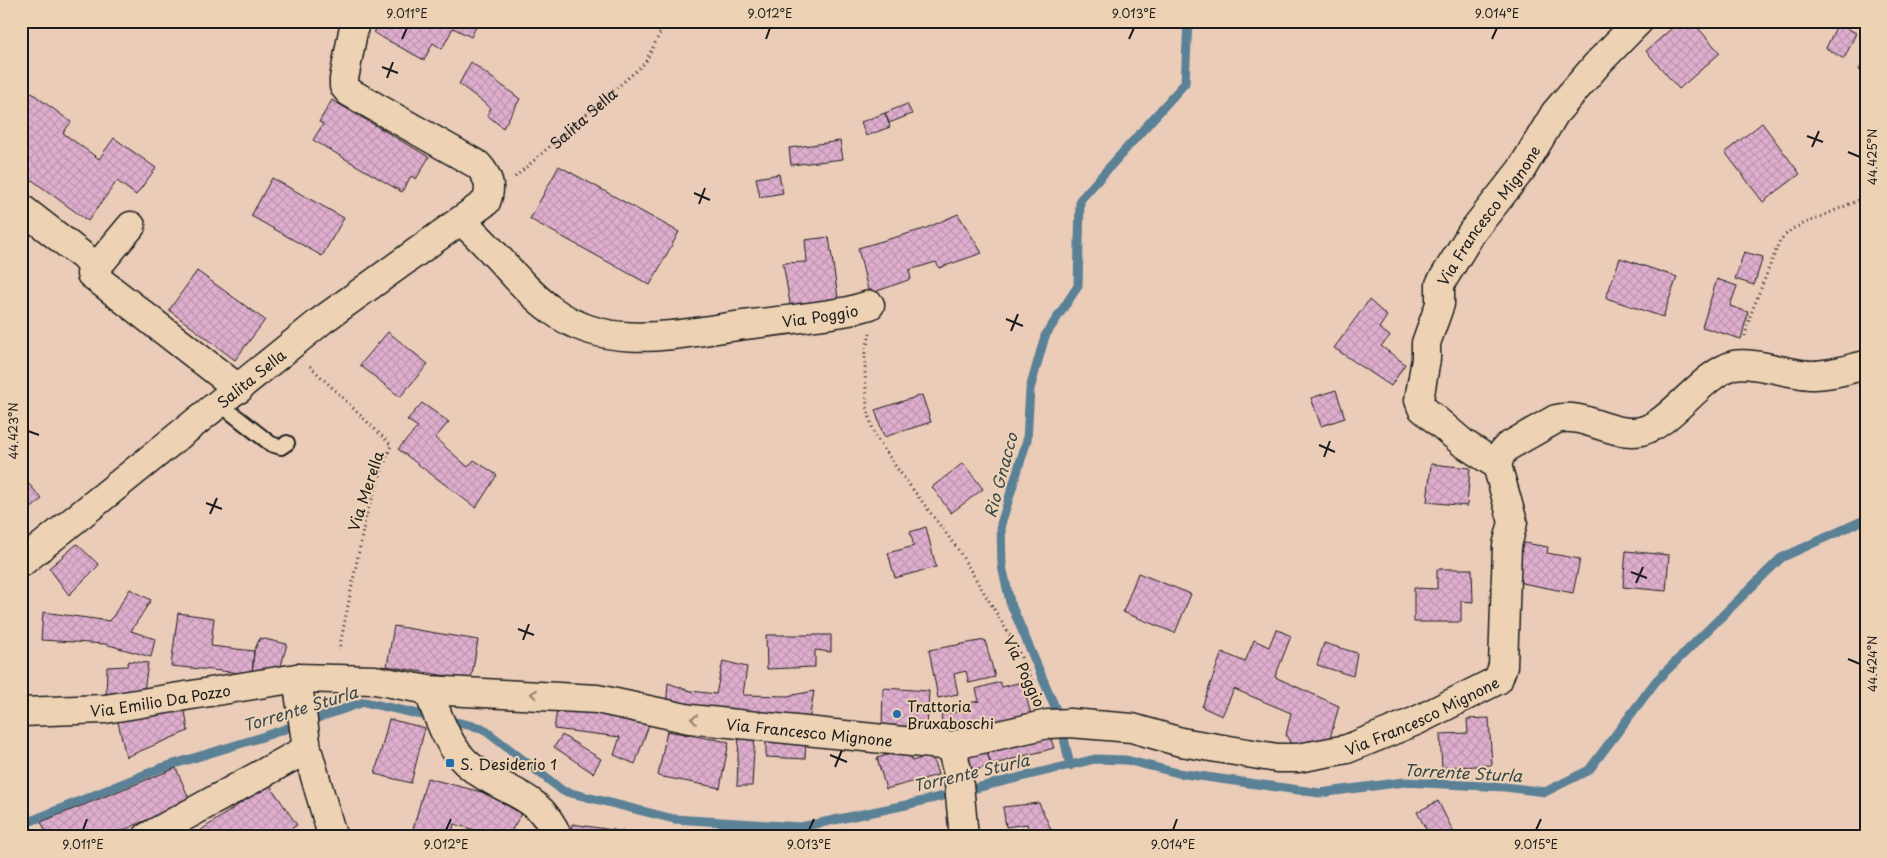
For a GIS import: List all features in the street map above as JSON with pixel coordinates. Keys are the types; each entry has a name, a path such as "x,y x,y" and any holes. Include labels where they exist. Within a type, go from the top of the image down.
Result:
{"street":[{"path":"355,21 344,86 349,92 478,165 488,176 490,186 486,202"},
{"name":"Via Francesco Mignone","path":"430,697 597,698 690,719 951,746 1059,723 1132,728 1181,742 1278,764 1298,758 1347,750 1416,721 1498,680 1503,666 1506,546 1513,522 1497,465 1463,443 1422,408 1419,400 1426,359 1426,343 1440,304 1440,284 1472,232 1521,170 1555,113 1599,62 1639,21"},
{"name":"Salita Sella","path":"21,563 321,321 462,222 486,202"},
{"path":"21,208 97,267"},
{"name":"Via Poggio","path":"462,222 491,248 516,280 547,306 571,323 602,334 639,338 699,333 849,311 870,305"},
{"path":"131,226 91,274 230,396"},
{"path":"1497,465 1501,454 1507,447 1556,419 1571,416 1628,432 1647,429 1707,381 1734,365 1818,375 1866,365"},
{"name":"Via Emilio Da Pozzo","path":"21,712 105,709 375,680 430,697"},
{"path":"299,689 307,741 332,835 329,837"},
{"path":"430,697 445,733 460,756 469,765 532,802 544,815 558,837"},
{"path":"147,837 307,741"},
{"path":"951,746 958,774 963,827"}],"lane":[{"path":"230,396 271,444 281,447 287,443"}],"path":[{"name":"Salita Sella","path":"486,202 645,63 666,21"},
{"path":"1734,365 1750,316 1780,240 1792,230 1866,197"},
{"name":"Via Poggio","path":"870,305 870,336 864,372 867,406 874,434 957,548 1059,723"},
{"name":"Via Merella","path":"305,360 391,445 366,516 338,658"}],"building":[{"path":"380,21 479,21 471,37 453,28 442,49 433,43 424,60 374,33"},
{"path":"1680,21 1692,21 1720,53 1679,89 1646,51"},
{"path":"1838,23 1856,33 1844,59 1826,48"},
{"path":"1866,57 1866,74 1859,70"},
{"path":"471,62 520,99 503,128 487,115 491,108 459,84"},
{"path":"21,85 71,122 63,133 99,159 114,138 156,168 136,195 117,181 88,221 21,172"},
{"path":"332,100 429,157 416,179 411,176 402,192 313,140 323,124 319,122"},
{"path":"907,104 912,114 889,123 885,113"},
{"path":"885,113 890,127 866,136 861,122"},
{"path":"1762,123 1800,174 1763,202 1725,152"},
{"path":"840,141 843,159 791,165 789,148"},
{"path":"559,166 679,232 650,285 530,219"},
{"path":"779,174 783,193 760,197 756,178"},
{"path":"272,178 344,218 322,256 251,216"},
{"path":"958,214 982,253 939,268 936,262 909,270 911,279 869,294 858,248 924,229"},
{"path":"829,237 839,304 792,315 783,263 807,262 805,240"},
{"path":"1744,252 1763,257 1754,285 1735,279"},
{"path":"1620,258 1677,277 1663,317 1606,298"},
{"path":"197,271 265,320 235,360 169,310"},
{"path":"1717,279 1737,286 1730,306 1748,312 1741,339 1702,327"},
{"path":"1369,300 1387,316 1379,328 1390,336 1381,346 1405,364 1391,386 1334,348"},
{"path":"388,332 428,364 400,397 360,365"},
{"path":"1336,390 1345,418 1321,426 1311,398"},
{"path":"922,395 931,422 884,437 875,410"},
{"path":"422,403 449,422 435,438 468,467 474,460 497,475 476,508 398,449 418,427 407,420"},
{"path":"963,463 983,489 951,513 932,487"},
{"path":"1431,464 1470,468 1467,506 1427,502"},
{"path":"21,475 42,499 21,517"},
{"path":"926,527 936,567 895,578 888,553 914,546 910,532"},
{"path":"1519,542 1548,547 1547,553 1580,559 1573,593 1512,581"},
{"path":"77,544 99,565 69,595 49,568"},
{"path":"1626,551 1669,555 1666,591 1623,587"},
{"path":"1437,569 1472,569 1473,602 1461,601 1461,622 1414,622 1414,588 1437,589"},
{"path":"1138,573 1191,594 1175,633 1123,612"},
{"path":"130,589 151,600 131,631 155,639 151,657 105,644 41,640 43,612 110,621"},
{"path":"178,613 214,618 211,646 254,651 252,674 171,666"},
{"path":"394,626 478,640 471,680 387,666"},
{"path":"1276,629 1291,636 1275,677 1339,706 1328,745 1292,746 1286,735 1291,713 1234,689 1222,716 1202,707 1222,652 1245,662 1254,640 1269,647"},
{"path":"766,635 831,635 831,652 815,650 815,667 767,669"},
{"path":"260,638 287,644 281,666 252,674 254,651"},
{"path":"985,640 995,677 969,683 966,671 954,674 958,694 938,698 929,650"},
{"path":"1324,643 1357,653 1353,676 1317,665"},
{"path":"129,661 148,663 144,691 106,696 107,667 127,666"},
{"path":"723,661 747,667 743,695 788,696 814,691 808,727 666,708 668,683 691,691 716,694"},
{"path":"1000,682 1002,687 1022,682 1032,718 944,739 941,714 964,711 964,704 979,701 976,689"},
{"path":"883,688 929,691 927,729 882,727"},
{"path":"184,703 188,731 126,757 116,713"},
{"path":"558,704 651,719 635,764 614,755 620,737 554,729"},
{"path":"1489,718 1492,765 1442,768 1440,734 1468,733 1467,719"},
{"path":"389,719 425,728 411,783 375,774"},
{"path":"667,731 729,742 720,788 658,776"},
{"path":"1048,731 1054,748 991,765 986,748"},
{"path":"739,732 755,733 752,786 737,786"},
{"path":"562,735 601,759 593,773 554,747"},
{"path":"766,737 806,738 805,759 766,757"},
{"path":"986,748 991,765 968,773 964,754"},
{"path":"908,749 912,761 932,755 938,775 886,789 877,758"},
{"path":"176,768 190,801 108,837 49,837 41,822"},
{"path":"427,778 489,794 521,814 508,837 499,837 454,824 451,837 429,837 412,833"},
{"path":"269,784 297,825 279,837 191,837"},
{"path":"1438,801 1456,837 1430,837 1417,812"},
{"path":"1039,803 1053,834 1031,837 1027,824 1006,827 1003,807"},
{"path":"572,824 626,832 626,837 570,837"},
{"path":"1288,834 1332,835 1334,837 1288,837"}],"waterway":[{"name":"Rio Gnacco","path":"1070,766 1060,719 1010,602 1002,566 1001,524 1027,440 1030,389 1045,336 1078,286 1080,200 1185,83 1188,21"},
{"name":"Torrente Sturla","path":"21,825 161,768 259,738 364,702 482,728 563,791 674,819 801,827 906,805 1095,759 1126,760 1178,773 1320,793 1404,782 1505,787 1545,792 1589,770 1656,681 1781,558 1866,519"}],"place":[{"name":"Trattoria Bruxaboschi","path":"897,714"},
{"name":"S. Desiderio 1","path":"450,763"}]}
